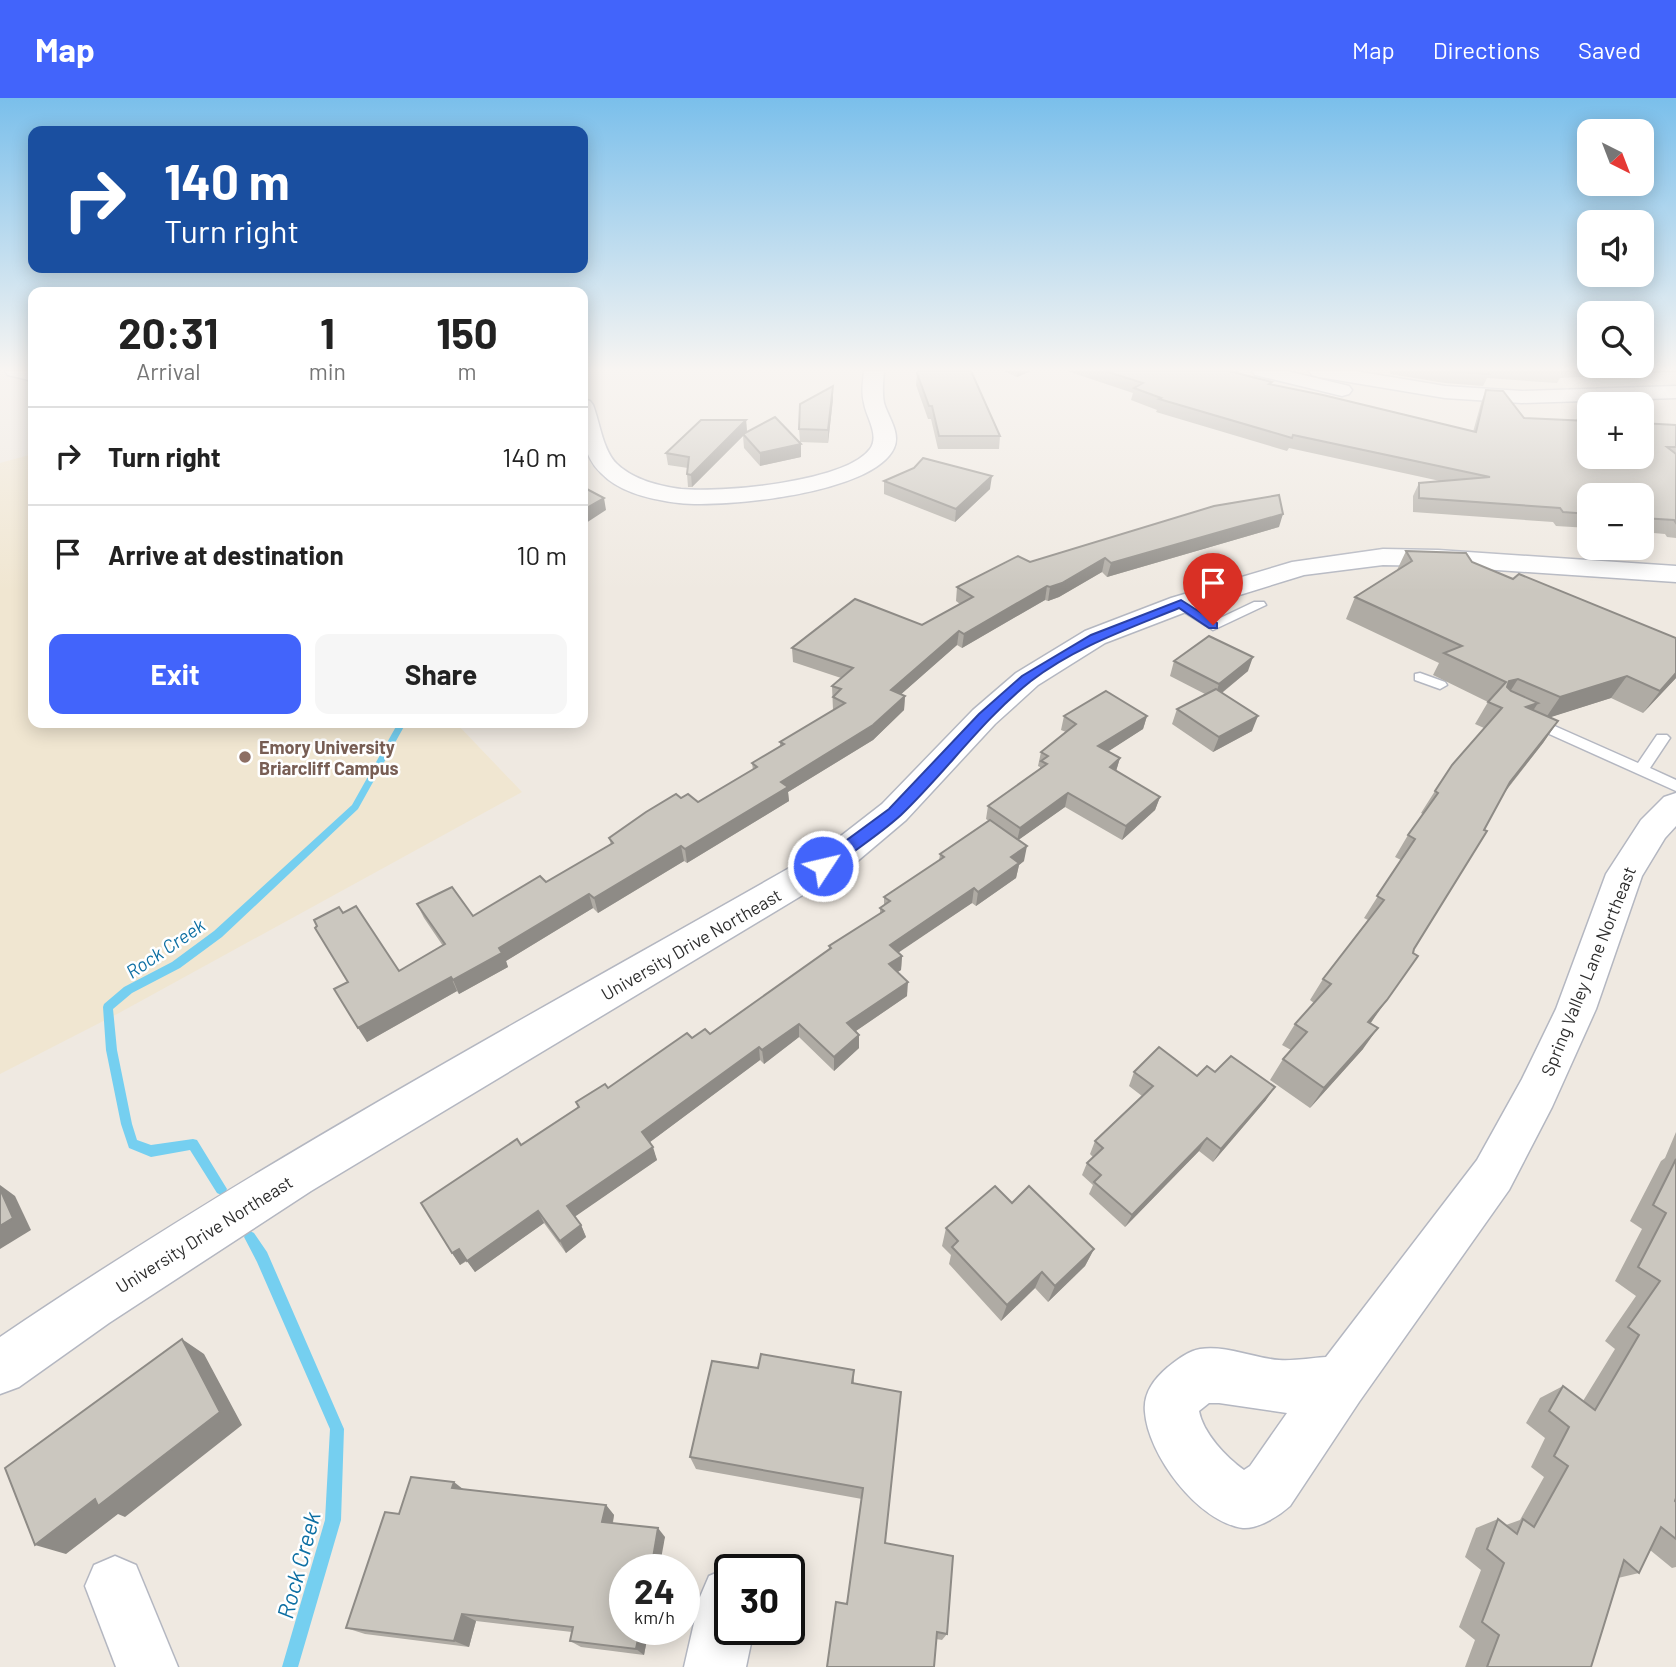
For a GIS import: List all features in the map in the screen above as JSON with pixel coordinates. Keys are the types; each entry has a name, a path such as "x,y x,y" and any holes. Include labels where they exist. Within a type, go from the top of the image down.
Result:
{"street":[{"path":"596,444 601,460 623,478 647,488 707,498 755,494 840,476 879,455 884,444"},
{"name":"University Drive Northeast","path":"0,1368 102,1298 295,1176 841,855 894,812 984,717 1027,679 1095,637 1181,604 1245,596 1301,568 1383,557 1438,558 1676,574"},
{"name":"Spring Valley Lane Northeast","path":"1340,1383 1493,1175 1537,1093 1576,1009 1625,874 1653,829 1676,805"},
{"path":"115,1586 148,1667"},
{"path":"715,1667 720,1645"}],"lane":[{"path":"1181,604 1213,625 1245,596"},
{"path":"1420,677 1440,685"},
{"path":"1516,713 1676,786"},
{"path":"1641,770 1662,738"}],"shaded area":[{"name":"Emory University Briarcliff Campus","path":"28,455 28,728 461,728 522,792 119,1013 0,1074 0,463"}],"building":[{"path":"675,444 722,444 691,475 687,474 689,457 666,453"},
{"path":"752,444 800,444 760,453"},
{"path":"1336,444 1577,444 1577,469 1654,469 1654,444 1676,444 1676,447 1667,447 1676,454 1676,523 1674,520 1654,519 1654,483 1577,483 1577,513 1563,512 1560,508 1419,498 1419,483 1490,477"},
{"path":"923,458 992,476 956,509 884,481 914,468"},
{"path":"588,490 604,498 588,507"},
{"path":"1279,495 1283,514 1111,563 1105,558 1062,583 1047,586 964,634 959,631 891,690 905,696 873,725 781,782 788,787 685,849 681,846 594,898 589,894 499,948 502,953 453,980 451,977 358,1028 334,989 348,982 315,928 317,926 314,920 339,907 343,913 356,906 399,971 445,944 417,904 452,887 473,916 540,876 546,882 613,843 609,838 676,794 681,798 688,794 698,802 757,767 752,763 784,744 780,742 845,703 833,697 841,689 832,686 853,668 792,648 855,599 922,625 973,597 957,587 1018,556 1030,562 1214,506"},
{"path":"1406,551 1466,553 1472,562 1513,579 1519,574 1676,638 1676,673 1660,691 1627,676 1560,697 1518,679 1509,681 1507,687 1511,691 1538,703 1526,707 1558,721 1510,782 1484,830 1487,831 1414,949 1413,953 1418,956 1368,1022 1378,1028 1324,1088 1283,1059 1307,1032 1295,1024 1331,984 1323,979 1384,900 1377,896 1415,839 1408,835 1438,793 1435,791 1452,765 1502,708 1488,702 1506,682 1444,653 1462,646 1355,597 1412,561"},
{"path":"1209,636 1253,657 1219,684 1174,661"},
{"path":"1216,689 1258,716 1219,737 1177,709"},
{"path":"1106,691 1147,716 1098,746 1120,758 1110,767 1160,797 1126,826 1068,793 1020,828 988,806 1047,764 1041,761 1048,756 1041,752 1076,724 1064,716"},
{"path":"990,820 1027,846 1011,857 1019,863 978,892 974,888 890,945 902,956 889,964 908,982 847,1023 859,1035 834,1057 799,1024 762,1050 759,1047 642,1132 653,1147 567,1206 581,1225 560,1241 538,1211 467,1261 459,1249 452,1253 421,1203 517,1139 521,1145 579,1107 576,1102 605,1084 608,1088 687,1033 692,1038 705,1029 710,1034 831,948 829,946 884,911 880,908 890,901 884,897 944,857 940,854"},
{"path":"1159,1047 1197,1076 1207,1066 1215,1072 1231,1056 1275,1087 1221,1149 1207,1138 1132,1215 1094,1182 1101,1175 1087,1163 1103,1148 1095,1141 1153,1086 1134,1072"},
{"path":"1676,1159 1676,1539 1661,1527 1639,1573 1624,1560 1591,1667 1487,1667 1499,1635 1482,1622 1504,1563 1487,1549 1498,1519 1517,1534 1523,1519 1534,1527 1568,1466 1554,1456 1569,1427 1549,1411 1563,1386 1595,1410 1639,1335 1628,1327 1660,1281 1638,1267 1666,1213 1653,1205"},
{"path":"995,1186 1012,1203 1029,1186 1094,1249 1055,1286 1042,1272 1007,1305 952,1247 958,1241 946,1228"},
{"path":"0,1189 13,1218 0,1226"},
{"path":"182,1339 220,1412 98,1506 95,1499 35,1545 5,1468"},
{"path":"761,1354 854,1370 852,1383 901,1392 885,1543 953,1556 947,1634 937,1632 934,1667 827,1667 836,1602 847,1604 863,1488 690,1457 712,1361 758,1368"},
{"path":"411,1477 454,1482 452,1488 606,1505 602,1522 658,1528 654,1554 609,1554 609,1645 637,1645 636,1649 570,1641 573,1627 462,1614 454,1641 346,1628 385,1512 399,1514"}],"waterway":[{"name":"Rock Creek","path":"221,1189 193,1144 151,1151 133,1144 126,1124 112,1050 108,1007 128,990 176,965 218,934 355,807 399,728"},
{"name":"Rock Creek","path":"250,1237 262,1257 337,1429 333,1520 290,1667"}],"place":[{"name":"Emory University Briarcliff Campus","path":"245,757"}],"route":[{"path":"823,866 841,855 894,812 984,717 1051,662 1095,637 1145,615 1181,604 1213,625"}]}
